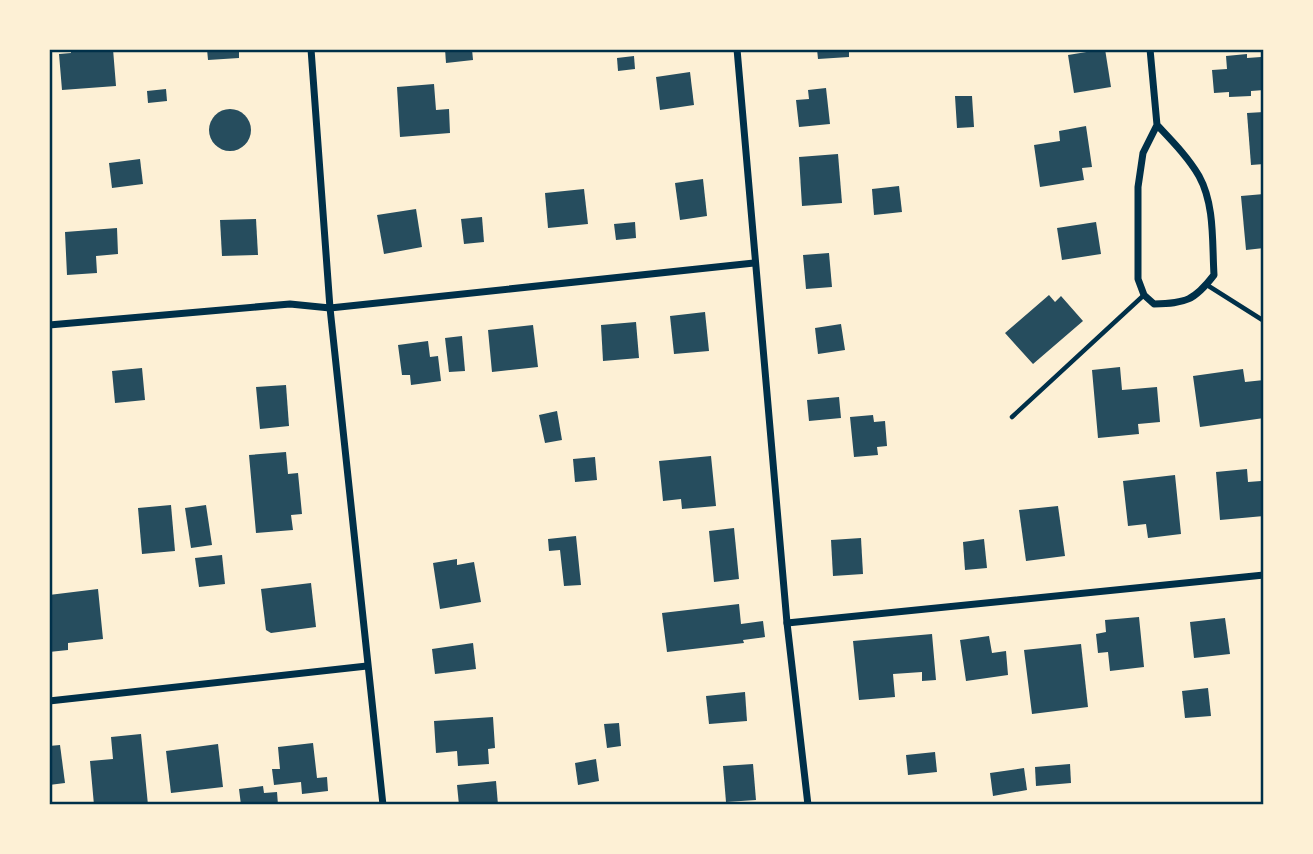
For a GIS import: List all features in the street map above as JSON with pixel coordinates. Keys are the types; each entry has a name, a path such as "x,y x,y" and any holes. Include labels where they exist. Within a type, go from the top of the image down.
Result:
{"street":[{"path":"311,49 330,308 383,805"},
{"path":"737,49 787,623 808,805"},
{"path":"1150,49 1157,125 1143,153 1138,187 1138,279 1144,295 1154,304 1179,303 1200,293 1214,275 1209,205 1200,178 1183,152 1157,125"},
{"path":"49,325 290,304 330,308 754,263"},
{"path":"787,623 1264,575"},
{"path":"49,701 367,666"}],"lane":[{"path":"1207,285 1264,321"},
{"path":"1012,417 1144,295"}],"building":[{"path":"71,49 113,49 116,86 62,90 59,54 71,53"},
{"path":"207,49 239,49 239,58 208,60"},
{"path":"445,49 472,49 473,60 446,63"},
{"path":"817,49 849,49 849,57 818,59"},
{"path":"1105,49 1111,87 1074,93 1068,55"},
{"path":"1247,54 1247,58 1261,57 1264,90 1251,91 1251,96 1229,97 1229,92 1214,93 1212,70 1227,69 1226,56"},
{"path":"634,56 635,69 618,71 617,58"},
{"path":"690,72 694,105 660,110 656,77"},
{"path":"434,84 436,110 449,109 450,133 400,137 397,87"},
{"path":"826,88 830,124 799,127 796,100 809,99 808,90"},
{"path":"166,89 167,101 148,103 147,91"},
{"path":"955,96 972,96 974,127 957,128"},
{"path":"230,109 245,115 251,130 245,145 230,151 215,145 209,130 215,115"},
{"path":"1264,112 1264,164 1251,165 1247,113"},
{"path":"1086,126 1092,167 1082,168 1084,180 1040,187 1034,145 1060,141 1059,131"},
{"path":"838,154 842,203 802,206 799,157"},
{"path":"140,159 143,184 112,188 109,163"},
{"path":"703,179 707,216 680,220 675,183"},
{"path":"899,186 902,212 874,215 872,189"},
{"path":"584,189 588,224 548,228 545,193"},
{"path":"1264,194 1264,248 1246,250 1241,196"},
{"path":"416,209 422,247 384,254 377,215"},
{"path":"482,217 484,242 464,244 461,219"},
{"path":"256,219 258,255 222,256 220,220"},
{"path":"635,222 636,238 616,240 614,224"},
{"path":"1096,222 1101,254 1062,260 1057,228"},
{"path":"117,228 118,254 96,256 97,273 67,275 65,232"},
{"path":"829,253 832,287 806,289 803,255"},
{"path":"1049,295 1055,302 1061,296 1083,321 1033,364 1005,333"},
{"path":"705,312 709,351 674,354 670,316"},
{"path":"636,322 639,358 603,361 601,325"},
{"path":"841,324 845,350 818,354 815,328"},
{"path":"533,325 538,367 492,372 488,330"},
{"path":"462,336 465,371 449,372 445,338"},
{"path":"428,341 430,357 438,356 441,381 411,385 410,375 402,375 398,345"},
{"path":"1120,367 1122,390 1157,387 1160,422 1138,424 1139,434 1098,438 1092,370"},
{"path":"142,368 145,400 115,403 112,371"},
{"path":"1243,369 1245,382 1264,380 1264,418 1200,427 1193,376"},
{"path":"286,385 289,426 260,429 256,387"},
{"path":"839,397 841,418 809,421 807,400"},
{"path":"557,411 562,440 545,443 539,415"},
{"path":"873,415 874,422 885,421 887,446 877,447 878,455 854,457 850,417"},
{"path":"286,452 288,474 298,473 302,514 291,515 293,530 256,533 249,455"},
{"path":"711,456 716,506 682,509 681,499 663,501 659,461"},
{"path":"595,457 597,480 575,482 573,459"},
{"path":"1247,469 1248,482 1261,481 1264,516 1220,520 1216,472"},
{"path":"1175,475 1181,534 1148,538 1146,524 1128,526 1123,481"},
{"path":"171,505 175,551 142,554 138,508"},
{"path":"206,505 212,545 191,548 185,508"},
{"path":"1058,506 1065,556 1026,561 1019,510"},
{"path":"734,528 739,579 714,582 709,531"},
{"path":"576,536 581,585 564,586 560,550 549,551 548,539"},
{"path":"861,538 863,574 833,576 831,540"},
{"path":"984,539 987,568 965,570 963,542"},
{"path":"222,555 225,584 199,587 195,558"},
{"path":"457,559 457,565 474,562 481,602 440,609 433,563"},
{"path":"311,583 316,627 271,633 266,630 261,589"},
{"path":"98,589 103,639 68,643 68,650 49,652 49,595"},
{"path":"739,604 741,624 763,621 765,637 743,640 744,643 667,652 662,613"},
{"path":"1139,617 1144,667 1110,671 1108,652 1098,653 1096,634 1106,632 1105,620"},
{"path":"1225,618 1230,654 1194,658 1190,622"},
{"path":"932,634 936,680 922,681 922,672 893,674 895,697 859,700 853,641"},
{"path":"989,636 992,653 1006,651 1008,675 966,681 960,640"},
{"path":"473,643 476,669 435,674 432,649"},
{"path":"1081,644 1088,707 1032,714 1024,650"},
{"path":"1208,688 1211,716 1185,718 1182,691"},
{"path":"745,692 747,721 709,724 706,696"},
{"path":"493,717 495,748 488,749 489,764 458,766 457,751 436,753 434,721"},
{"path":"619,723 621,746 607,748 604,724"},
{"path":"141,734 148,805 94,805 90,761 113,759 111,737"},
{"path":"313,743 317,778 327,777 328,791 302,794 301,782 274,785 272,769 280,769 278,747"},
{"path":"218,744 223,787 171,793 166,751"},
{"path":"60,745 65,783 49,785 49,746"},
{"path":"935,752 937,772 908,775 906,755"},
{"path":"596,759 599,781 578,785 575,763"},
{"path":"753,764 756,800 726,802 723,766"},
{"path":"1070,764 1071,783 1036,786 1035,767"},
{"path":"1024,768 1027,790 993,796 990,773"},
{"path":"496,781 498,805 459,805 457,785"},
{"path":"263,786 264,793 277,792 278,805 241,805 239,789"}]}
